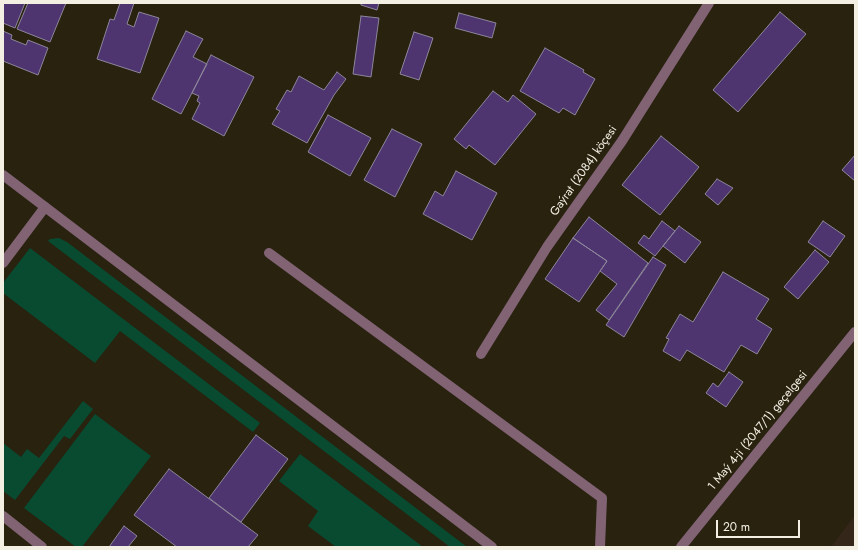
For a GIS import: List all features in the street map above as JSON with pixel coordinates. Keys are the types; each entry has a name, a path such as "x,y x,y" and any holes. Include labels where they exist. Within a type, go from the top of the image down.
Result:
{"street":[{"name":"Gaýrat (2084) köçesi","path":"481,354 547,247 622,141 710,3"},
{"path":"3,176 492,547"},
{"path":"3,263 45,207"},
{"path":"269,253 602,498 600,547"},
{"name":"1 Maý 4-ji (2047/1) geçelgesi","path":"681,547 855,332"},
{"path":"3,516 42,547"}],"shaded area":[{"path":"855,515 855,547 831,547"}],"green space":[{"path":"59,238 67,242 467,547 450,547 48,241 50,239"},
{"path":"30,248 260,423 253,432 120,331 95,363 3,293 3,283"},
{"path":"83,401 93,409 70,439 64,436 15,500 3,491 3,443 21,457 27,449 39,458"},
{"path":"95,414 151,456 82,547 76,547 24,508"},
{"path":"300,454 423,547 336,547 308,526 318,511 279,481"}],"building":[{"path":"3,3 25,3 15,28 3,23"},
{"path":"28,3 66,3 50,42 17,29"},
{"path":"120,3 134,3 127,24 134,27 139,12 159,18 140,73 97,59 110,19 114,20"},
{"path":"361,3 379,3 377,10 361,5"},
{"path":"780,12 806,34 738,112 713,90"},
{"path":"459,13 496,23 492,38 455,28"},
{"path":"361,16 379,18 371,77 353,74"},
{"path":"3,31 12,35 11,39 26,45 28,40 48,48 38,75 3,61"},
{"path":"186,31 203,39 193,57 207,64 181,114 152,99"},
{"path":"414,32 433,38 419,80 400,74"},
{"path":"545,48 584,70 583,72 595,79 575,115 563,108 559,113 520,91"},
{"path":"211,55 254,77 224,136 192,119 200,103 197,101 199,96 192,93"},
{"path":"337,72 346,79 334,95 307,143 272,124 280,111 276,109 287,90 291,92 299,76 324,90"},
{"path":"493,91 508,102 513,95 536,114 495,165 469,145 466,149 454,139"},
{"path":"328,115 371,138 350,176 308,152"},
{"path":"392,129 422,144 395,197 364,180"},
{"path":"661,136 699,167 660,215 622,185"},
{"path":"855,155 855,181 842,170"},
{"path":"456,171 497,193 472,240 423,214 435,191 443,196"},
{"path":"717,179 733,188 718,205 705,194"},
{"path":"589,217 648,263 609,320 596,310 617,284 600,271 607,261 573,238"},
{"path":"662,221 675,231 655,256 638,243 644,235 649,239"},
{"path":"823,221 845,236 830,257 808,242"},
{"path":"679,226 701,242 685,263 663,246"},
{"path":"573,238 607,261 579,302 545,279"},
{"path":"815,250 829,262 798,299 784,287"},
{"path":"653,257 666,265 624,337 606,325"},
{"path":"723,272 769,299 756,319 772,329 757,354 741,345 724,372 687,350 680,361 663,351 669,339 666,338 680,314 693,322"},
{"path":"729,372 743,382 726,407 706,393 713,383 718,387"},
{"path":"256,435 288,459 241,522 209,498"},
{"path":"169,469 258,535 248,547 177,547 134,515"},
{"path":"124,526 137,536 128,547 109,547"}]}
